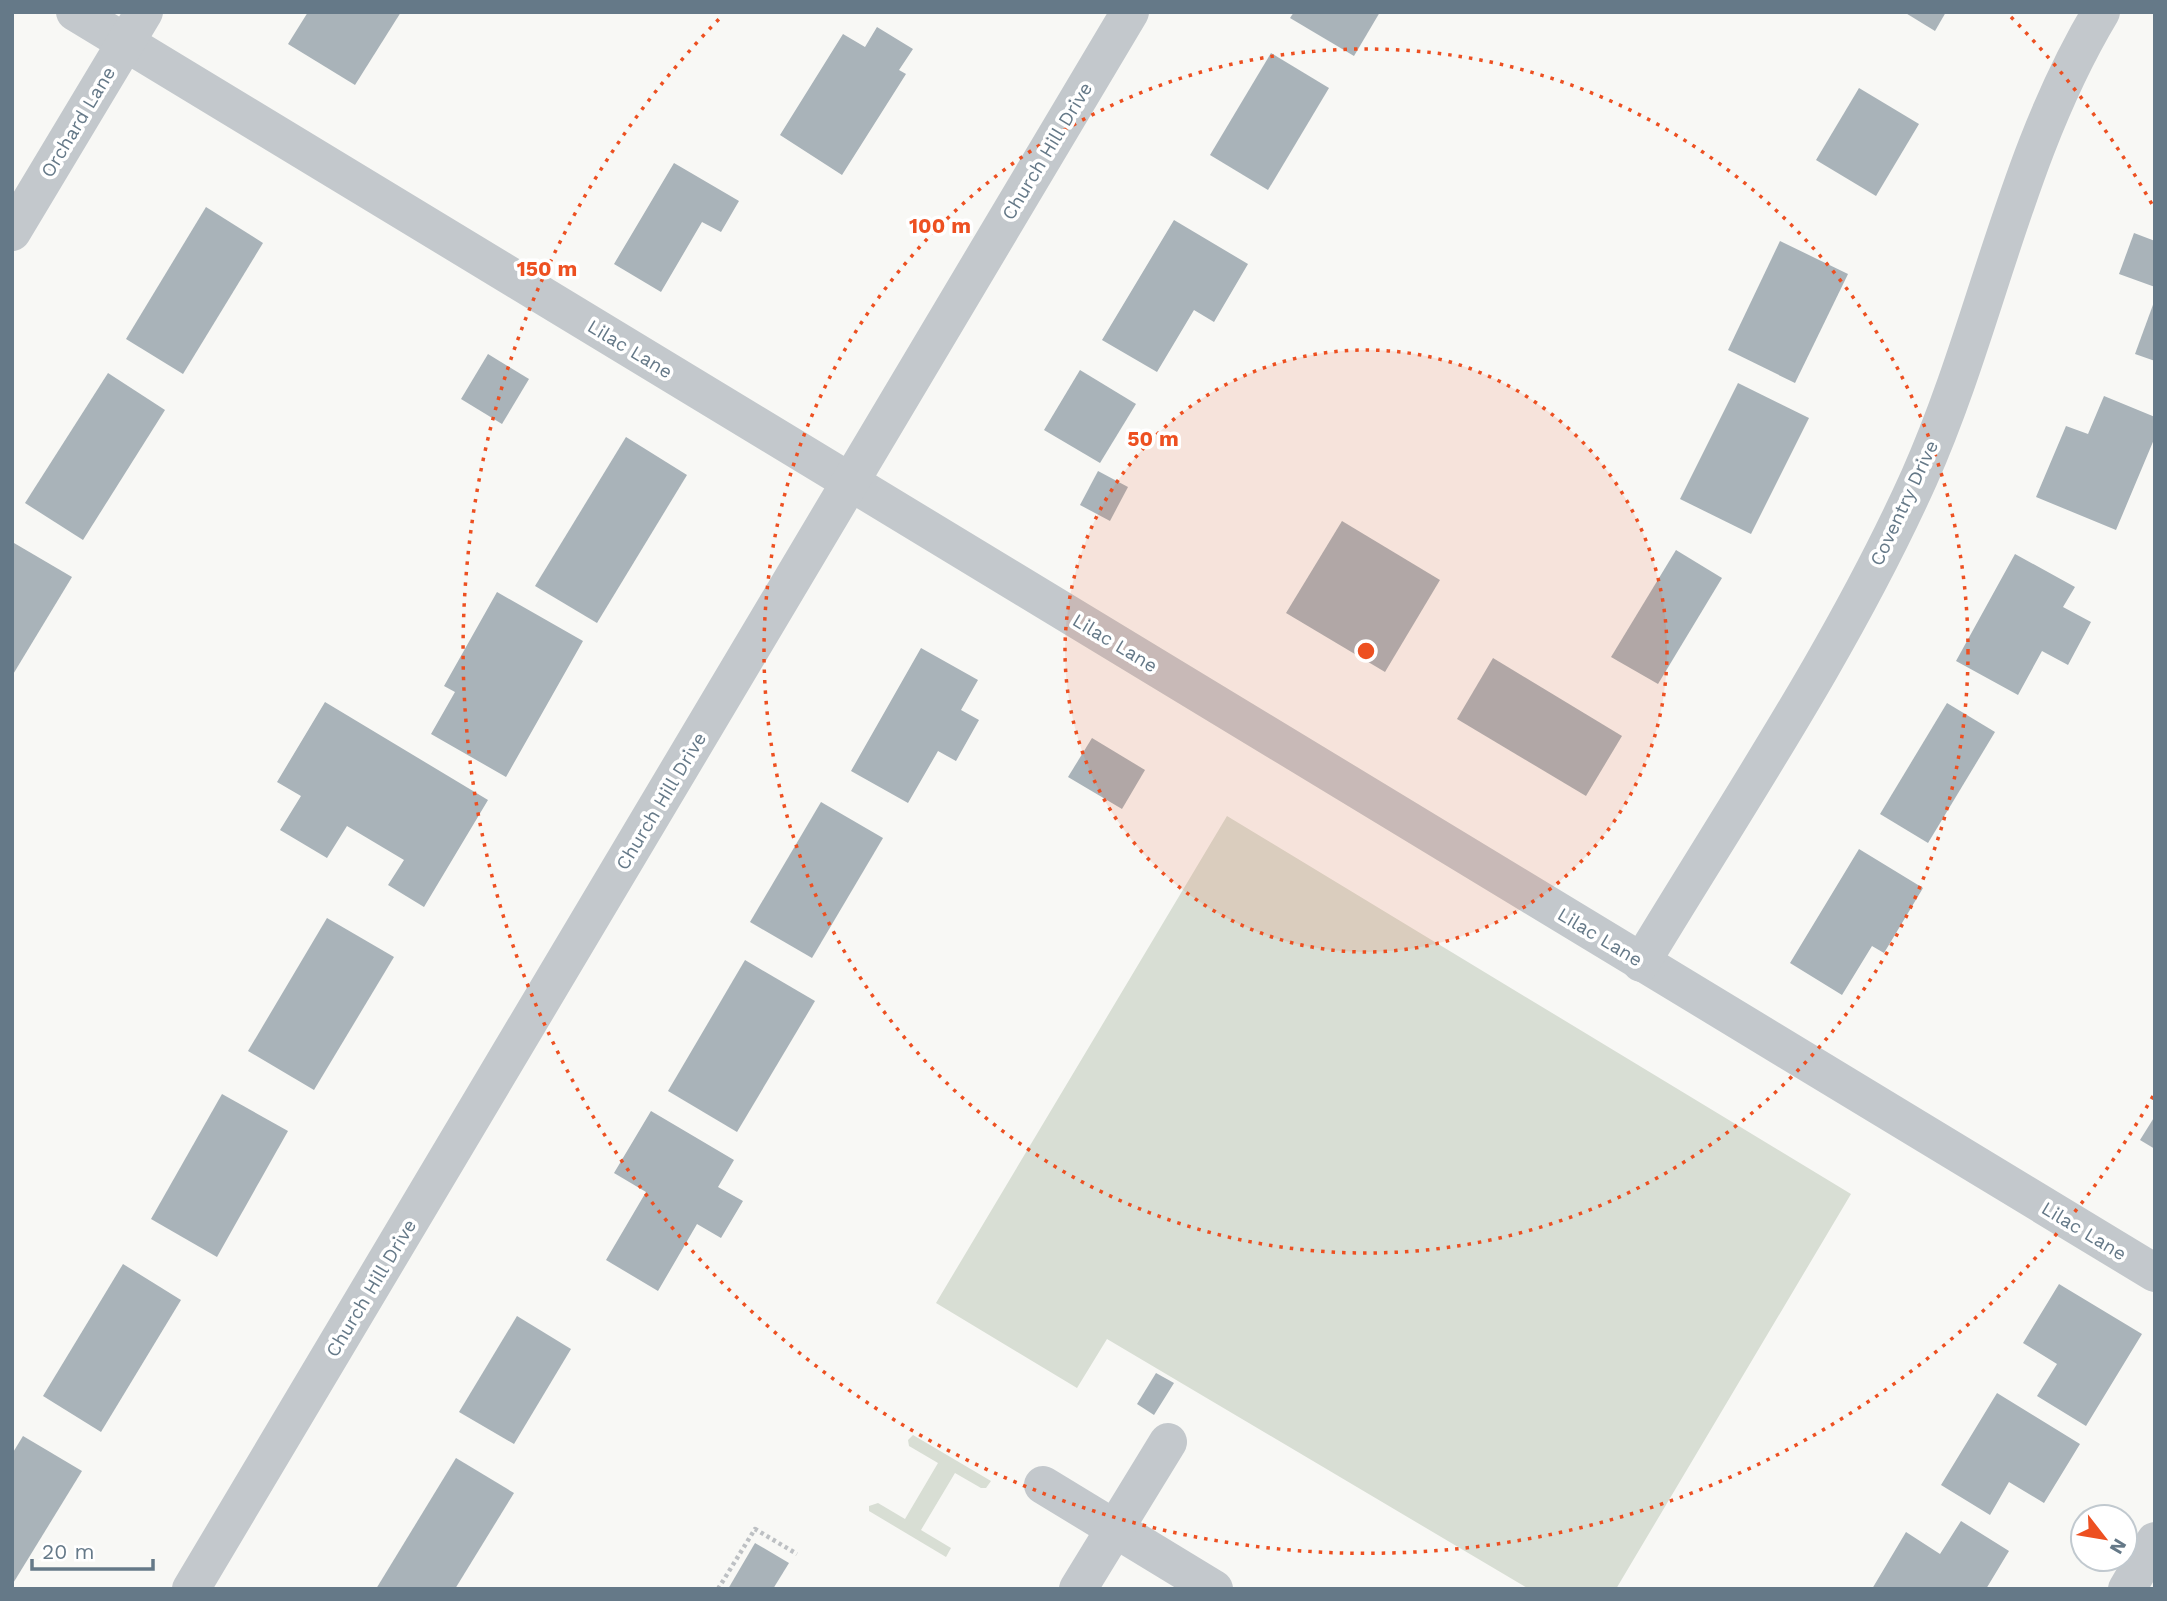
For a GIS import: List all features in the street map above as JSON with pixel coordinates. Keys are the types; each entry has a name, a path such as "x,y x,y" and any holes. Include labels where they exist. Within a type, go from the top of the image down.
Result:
{"street":[{"name":"Lilac Lane","path":"75,12 135,28 850,483 2155,1273"},
{"name":"Church Hill Drive","path":"191,1589 1130,12"},
{"name":"Coventry Drive","path":"1642,962 1838,635 1895,529 1953,392 2018,192 2047,120 2101,12"},
{"name":"Orchard Lane","path":"12,232 135,28"},
{"path":"1079,1589 1168,1442"},
{"path":"1043,1485 1214,1589"},
{"path":"2127,1589 2155,1541"}],"path":[{"path":"718,1589 755,1529 797,1554"}],"shaded area":[{"path":"1227,816 1851,1194 1616,1589 1529,1589 1107,1339 1077,1388 936,1303"},
{"path":"913,1435 991,1481 986,1488 981,1488 955,1473 921,1530 951,1548 946,1557 869,1511 869,1506 878,1503 905,1519 938,1463 909,1446 908,1440"}],"building":[{"path":"308,12 401,12 355,85 288,44"},
{"path":"1294,12 1380,12 1354,56 1290,18"},
{"path":"1904,12 1946,12 1935,31"},
{"path":"877,27 913,49 899,70 906,74 842,175 780,135 843,34 865,47"},
{"path":"1271,53 1329,88 1268,190 1210,155"},
{"path":"1859,88 1919,124 1876,196 1816,160"},
{"path":"674,163 739,201 721,232 702,222 661,292 614,264"},
{"path":"206,207 263,243 183,374 126,339"},
{"path":"1174,220 1248,264 1214,322 1194,310 1157,372 1102,340"},
{"path":"2134,233 2155,241 2155,287 2119,274"},
{"path":"1780,241 1848,274 1795,383 1728,350"},
{"path":"2155,302 2155,361 2135,354"},
{"path":"488,354 529,379 502,424 461,399"},
{"path":"1080,370 1136,404 1100,463 1044,430"},
{"path":"108,373 165,410 83,540 25,503"},
{"path":"1738,383 1809,418 1751,534 1680,499"},
{"path":"2104,396 2155,417 2155,437 2116,530 2036,497 2066,426 2088,434"},
{"path":"626,437 687,475 597,623 535,586"},
{"path":"1098,471 1128,487 1110,521 1080,505"},
{"path":"1342,521 1440,580 1385,672 1286,613"},
{"path":"14,543 72,577 12,676 12,545"},
{"path":"1676,550 1722,578 1658,684 1611,657"},
{"path":"2015,554 2075,587 2063,607 2091,622 2068,665 2042,651 2018,695 1956,661"},
{"path":"497,592 583,641 506,777 431,734 455,692 444,686"},
{"path":"921,648 978,680 961,710 979,720 956,761 938,751 908,803 851,771"},
{"path":"1493,658 1622,736 1586,796 1457,719"},
{"path":"325,702 488,800 424,907 388,885 404,860 347,826 327,858 280,830 301,796 277,782"},
{"path":"1947,703 1995,732 1928,843 1880,814"},
{"path":"1092,738 1145,770 1122,809 1068,777"},
{"path":"821,802 883,838 812,958 750,922"},
{"path":"1859,849 1923,888 1884,953 1872,946 1842,995 1790,963"},
{"path":"327,918 394,957 314,1090 248,1051"},
{"path":"745,960 815,1001 737,1132 668,1091"},
{"path":"222,1094 288,1131 217,1257 151,1219"},
{"path":"651,1111 734,1160 718,1187 743,1201 721,1238 697,1224 658,1291 606,1260 646,1192 614,1173"},
{"path":"2155,1116 2155,1149 2140,1140"},
{"path":"123,1264 181,1300 101,1432 43,1396"},
{"path":"2059,1284 2142,1334 2086,1426 2037,1396 2057,1364 2023,1343"},
{"path":"517,1316 571,1349 514,1444 459,1412"},
{"path":"1156,1373 1174,1383 1154,1415 1137,1404"},
{"path":"1997,1393 2080,1444 2044,1503 2009,1482 1990,1515 1941,1485"},
{"path":"23,1436 82,1471 12,1585 12,1454"},
{"path":"456,1458 514,1493 455,1589 376,1589"},
{"path":"1961,1521 2009,1551 1986,1589 1872,1589 1906,1532 1940,1554"},
{"path":"755,1543 789,1563 773,1589 728,1589"}]}
